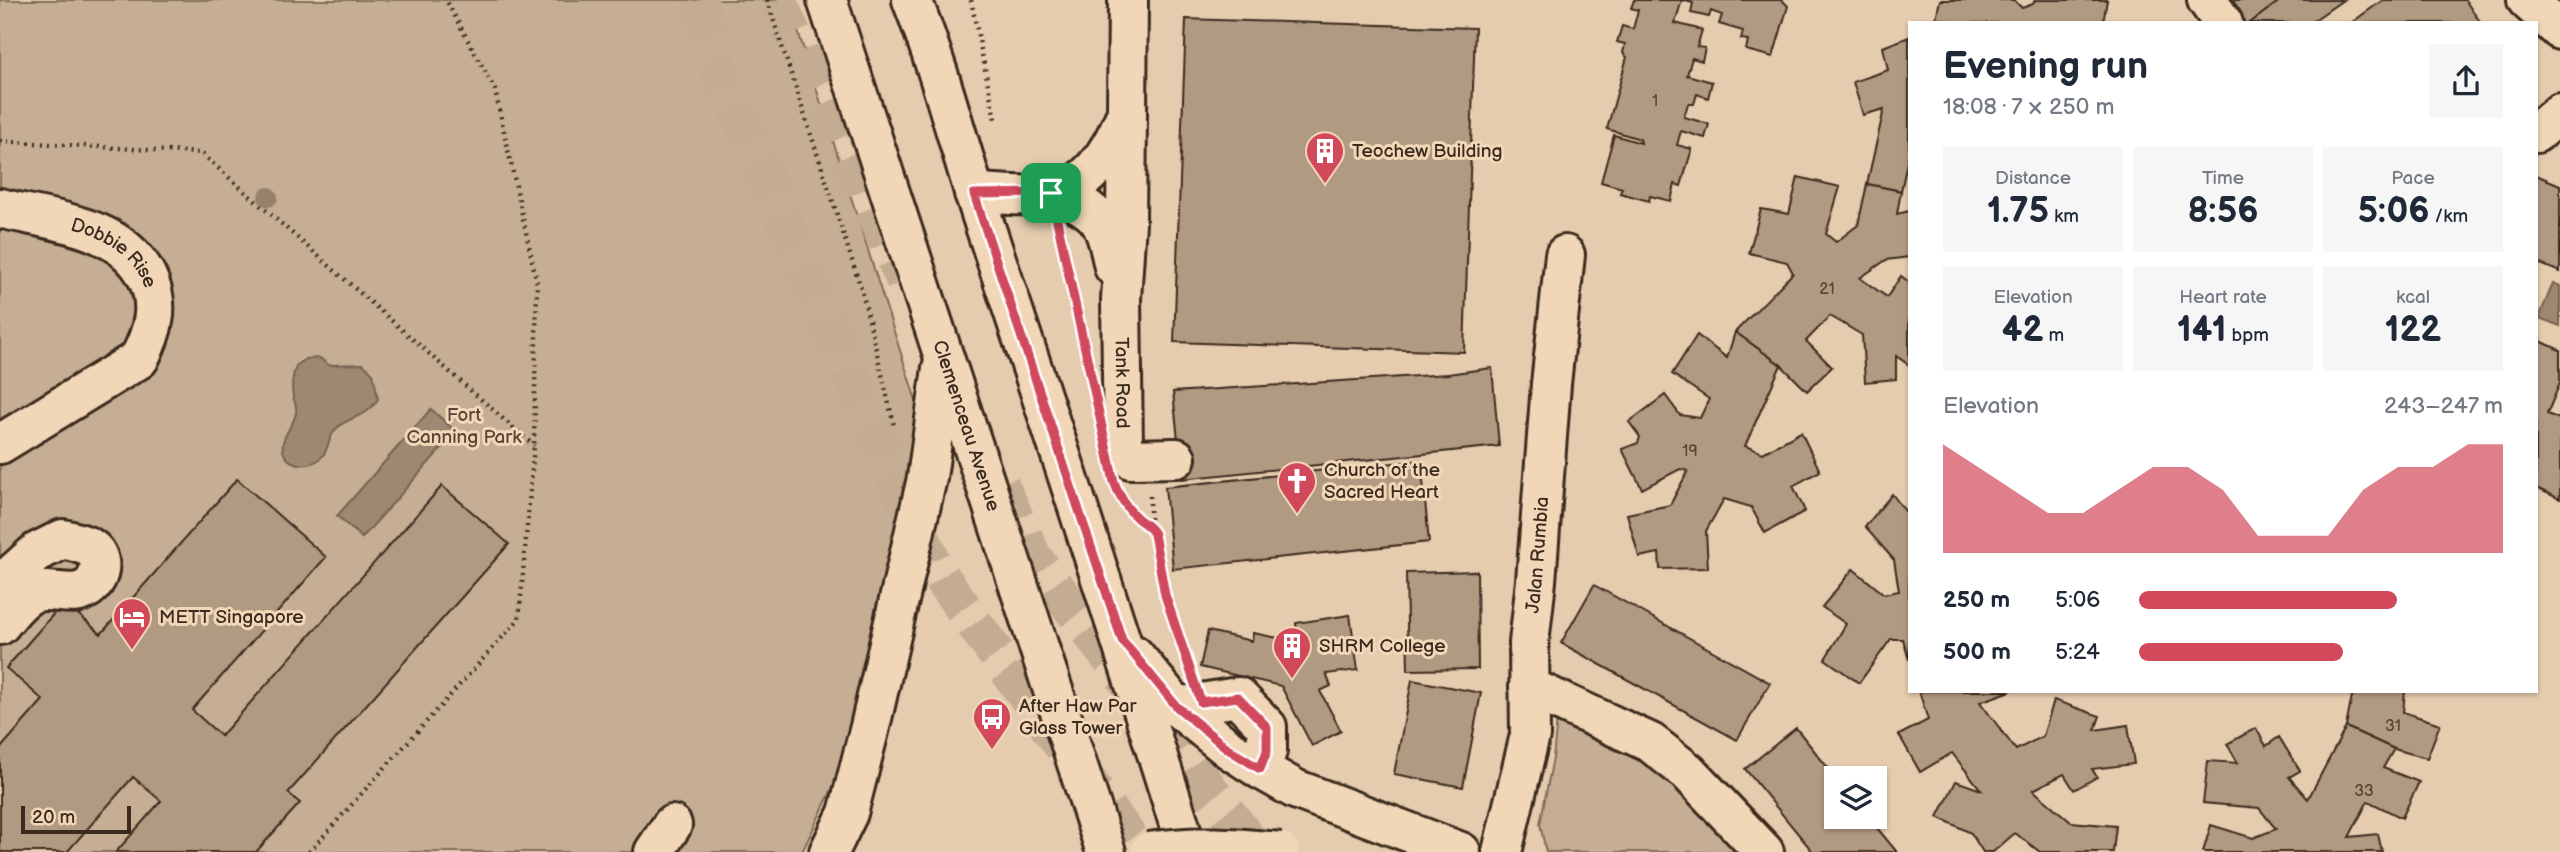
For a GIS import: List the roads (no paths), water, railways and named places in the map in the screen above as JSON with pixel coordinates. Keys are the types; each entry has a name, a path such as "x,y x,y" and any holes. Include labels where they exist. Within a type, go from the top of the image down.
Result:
{"main road":[{"name":"Clemenceau Avenue","path":"827,0 1106,852"},
{"path":"912,0 1122,640 1188,852"},
{"name":"Tank Road","path":"1128,0 1126,223 1121,299 1124,453 1128,458 1138,460 1175,458"},
{"path":"2207,0 2221,21"},
{"path":"2527,0 2560,30"},
{"path":"2538,131 2560,113"},
{"name":"Tank Road","path":"974,194 1054,193 1083,180 1114,144 1125,118"},
{"name":"Tank Road","path":"1054,193 1093,211 1102,221 1121,299"},
{"name":"Dobbie Rise","path":"0,208 98,233 122,244 140,262 151,285 156,311 151,336 139,359 0,444"},
{"name":"Jalan Rumbia","path":"1502,852 1530,735 1529,643 1564,256"},
{"path":"829,852 848,813 870,727 927,478 944,359"},
{"path":"0,586 37,552 63,539 89,547 99,559 99,570 94,583 87,589 72,594 52,590 31,594 0,625"},
{"path":"1122,640 1189,705 1228,749 1295,789 1461,852"},
{"path":"1529,687 1651,743 1688,772 1764,852"},
{"path":"1150,852 1197,847 1232,847 1280,852"}],"tunnel":[{"path":"699,0 718,68 935,569 1139,852"},
{"path":"777,0 905,281"},
{"path":"1000,485 1033,557 1257,852"}],"place":[{"name":"Teochew Building","path":"1325,185"},
{"name":"Church of the Sacred Heart","path":"1297,515"},
{"name":"METT Singapore","path":"132,651"},
{"name":"SHRM College","path":"1292,680"},
{"name":"After Haw Par Glass Tower","path":"992,751"}],"park label":[{"name":"Fort Canning Park","path":"464,426"}]}
